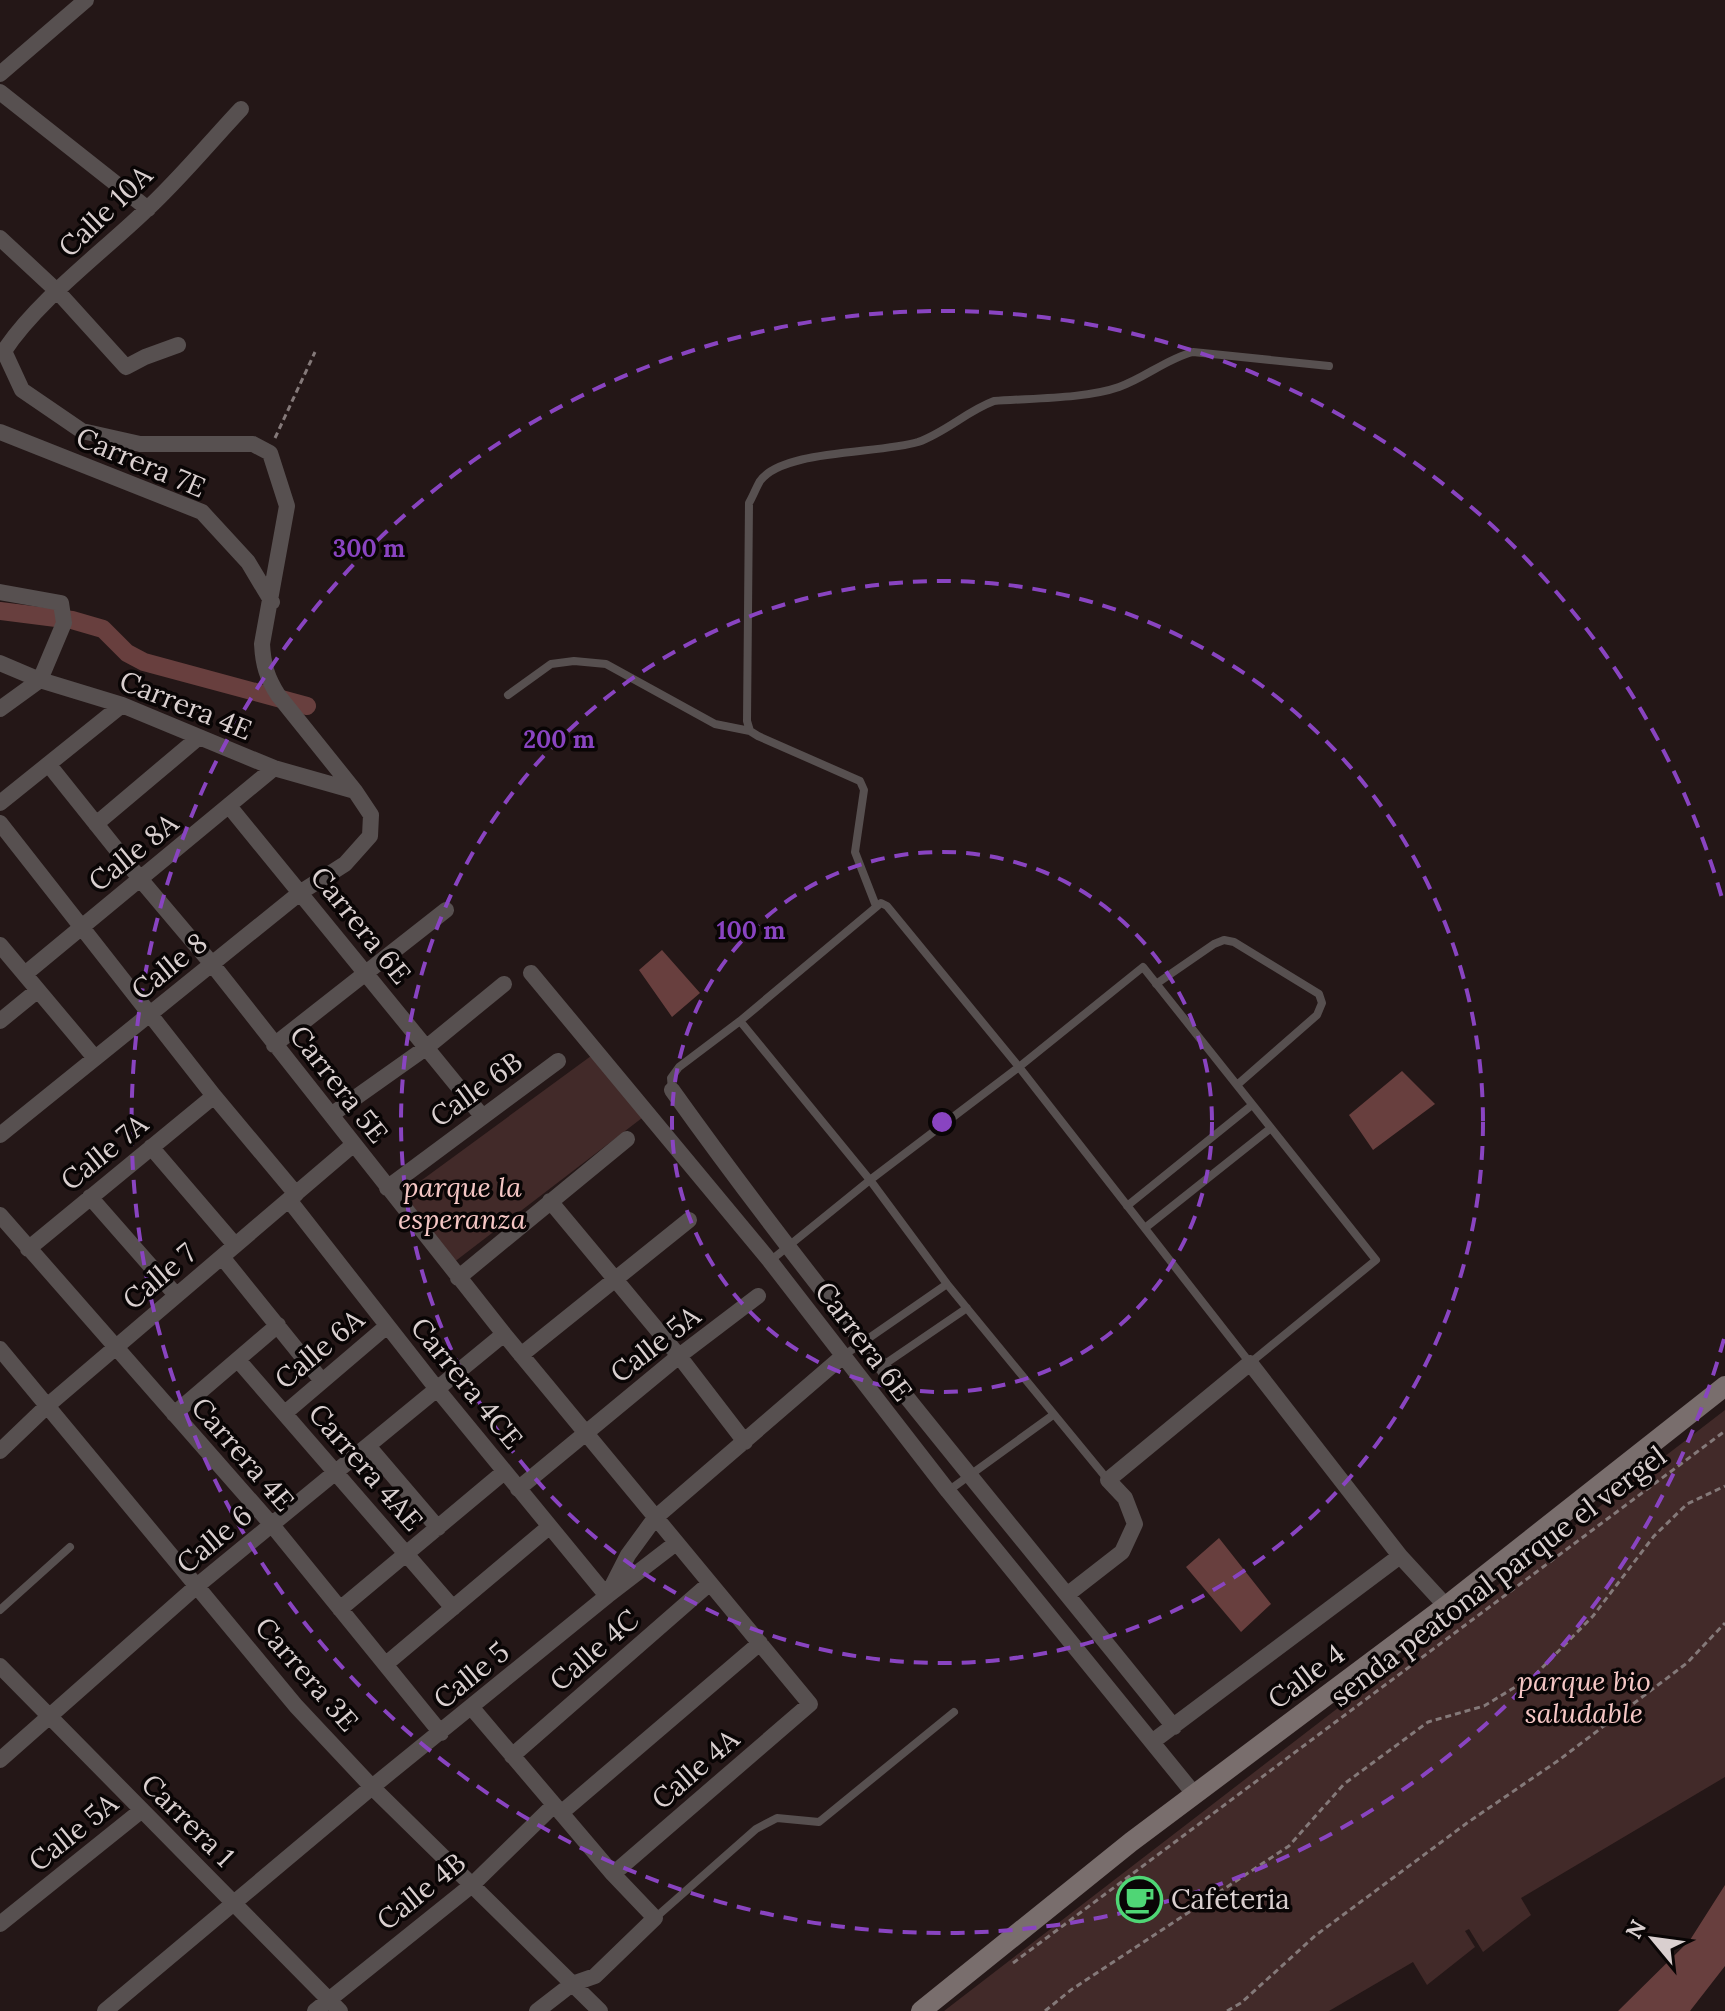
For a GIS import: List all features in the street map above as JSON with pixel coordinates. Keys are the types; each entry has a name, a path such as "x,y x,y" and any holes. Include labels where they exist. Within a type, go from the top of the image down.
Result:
{"street":[{"path":"0,74 86,0"},
{"path":"0,92 148,209"},
{"name":"Calle 10A","path":"241,109 148,209 58,292 4,351 22,390 82,431 140,444 253,444 270,453"},
{"path":"0,238 58,292 126,367 178,345"},
{"name":"Carrera 7E","path":"0,432 202,512 248,562 272,602"},
{"path":"270,453 287,506 262,644 263,663 269,681 283,701 355,791"},
{"path":"0,592 61,603 64,623 40,680 0,709"},
{"name":"Carrera 4E","path":"0,663 40,680 122,705 274,768 355,791"},
{"path":"0,803 122,705"},
{"path":"96,824 198,738"},
{"name":"Carrera 5E","path":"49,765 212,964 458,1278 810,1704"},
{"name":"Calle 8A","path":"25,974 274,768"},
{"name":"Calle 8","path":"0,1135 301,892 345,864 370,836 371,815 355,791"},
{"name":"Carrera 6E","path":"229,806 482,1116"},
{"name":"Carrera 4CE","path":"0,823 292,1197 387,1326 607,1596"},
{"path":"274,1045 446,910"},
{"path":"0,945 95,1058"},
{"name":"Carrera 6E","path":"531,973 733,1214 1029,1593 1195,1795"},
{"path":"331,1115 427,1047 504,984"},
{"path":"0,1021 38,990"},
{"name":"Calle 6B","path":"387,1188 558,1061"},
{"name":"Carrera 6E","path":"672,1090 882,1366 1174,1727"},
{"name":"Calle 7A","path":"28,1249 214,1096"},
{"path":"458,1278 627,1139"},
{"name":"Calle 7","path":"0,1451 47,1406 354,1144"},
{"path":"151,1147 235,1245"},
{"path":"694,1167 715,1150"},
{"path":"90,1197 176,1295"},
{"path":"733,1214 753,1199"},
{"path":"550,1201 679,1356 745,1442"},
{"name":"Carrera 4E","path":"0,1215 272,1525 441,1733"},
{"path":"521,1355 689,1220"},
{"path":"222,1257 322,1381"},
{"name":"Calle 5A","path":"518,1489 679,1356 758,1296"},
{"path":"174,1414 278,1325"},
{"name":"Calle 6A","path":"285,1413 387,1326"},
{"name":"Calle 6","path":"0,1760 198,1585 504,1334"},
{"name":"Carrera 3E","path":"0,1349 296,1706 372,1787 600,2011"},
{"name":"Calle 5","path":"105,2011 372,1787 607,1596 628,1555 655,1518 843,1356"},
{"name":"Carrera 4AE","path":"238,1360 453,1608"},
{"path":"1068,1594 1122,1552 1135,1524 1125,1498 1108,1480 1250,1363 1400,1556 1446,1606"},
{"path":"863,1383 882,1366"},
{"name":"Calle 4","path":"921,2011 1131,1842 1446,1606 1725,1386"},
{"path":"368,1446 438,1528"},
{"path":"340,1609 504,1472"},
{"path":"386,1664 549,1527"},
{"path":"607,1596 676,1543"},
{"path":"1152,1742 1400,1556"},
{"path":"1029,1593 1052,1576"},
{"name":"Calle 4C","path":"512,1756 710,1583"},
{"name":"Calle 4B","path":"315,2011 334,2005 558,1809 760,1643"},
{"path":"1091,1668 1114,1652"},
{"name":"Carrera 1","path":"0,1666 334,2005"},
{"name":"Calle 4A","path":"613,1874 810,1704"},
{"path":"472,1708 613,1874 655,1918 595,1976 572,1984 537,2011"},
{"name":"Calle 5A","path":"0,1924 142,1810"}],"lane":[{"path":"750,731 747,721 749,503 761,479 785,463 916,443 994,401 1121,387 1179,356 1193,352 1329,366"},
{"path":"508,695 551,664 574,661 606,664 715,724 750,731 860,781 864,790 855,852 876,906"},
{"path":"672,1090 671,1078 679,1067 740,1021 881,903 887,906 1019,1067 1250,1363 1376,1260 1143,967 1019,1067 870,1180 770,1261"},
{"path":"1156,984 1224,940 1234,942 1319,994 1322,1003 1317,1015 1237,1085"},
{"path":"740,1021 870,1180 947,1284 1108,1480"},
{"path":"1127,1206 1252,1105"},
{"path":"1145,1228 1271,1128"},
{"path":"843,1356 947,1284"},
{"path":"882,1366 967,1308"},
{"path":"948,1491 1053,1415"},
{"path":"0,1610 70,1547"},
{"path":"655,1918 756,1829 777,1818 819,1822 954,1712"}],"path":[{"path":"270,453 315,352"},
{"name":"senda peatonal parque el vergel","path":"1013,1963 1725,1431"},
{"path":"1045,2011 1071,1990 1289,1846 1344,1784 1428,1722 1484,1706 1535,1675 1593,1616 1654,1536 1687,1504 1725,1486"},
{"path":"1227,2011 1241,2003 1316,1935 1467,1823 1559,1760 1687,1663 1725,1623"}],"green space":[{"name":"parque la esperanza","path":"591,1056 642,1118 449,1266 396,1199"},
{"name":"parque bio saludable","path":"1725,1410 1725,1777 1521,1898 1531,1915 1483,1952 1469,1929 1465,1931 1475,1947 1427,1985 1413,1962 1329,2011 944,2011"}],"shaded area":[{"path":"662,950 700,993 672,1017 639,970"},
{"path":"1402,1071 1435,1104 1373,1150 1349,1115"},
{"path":"1219,1538 1271,1604 1241,1632 1186,1567"},
{"path":"1725,1885 1725,1966 1690,2011 1618,2011 1690,1940"}],"waterway":[{"path":"0,611 72,620 103,629 127,653 144,662 307,706"}],"place":[{"name":"Cafeteria","path":"1140,1899"}]}
